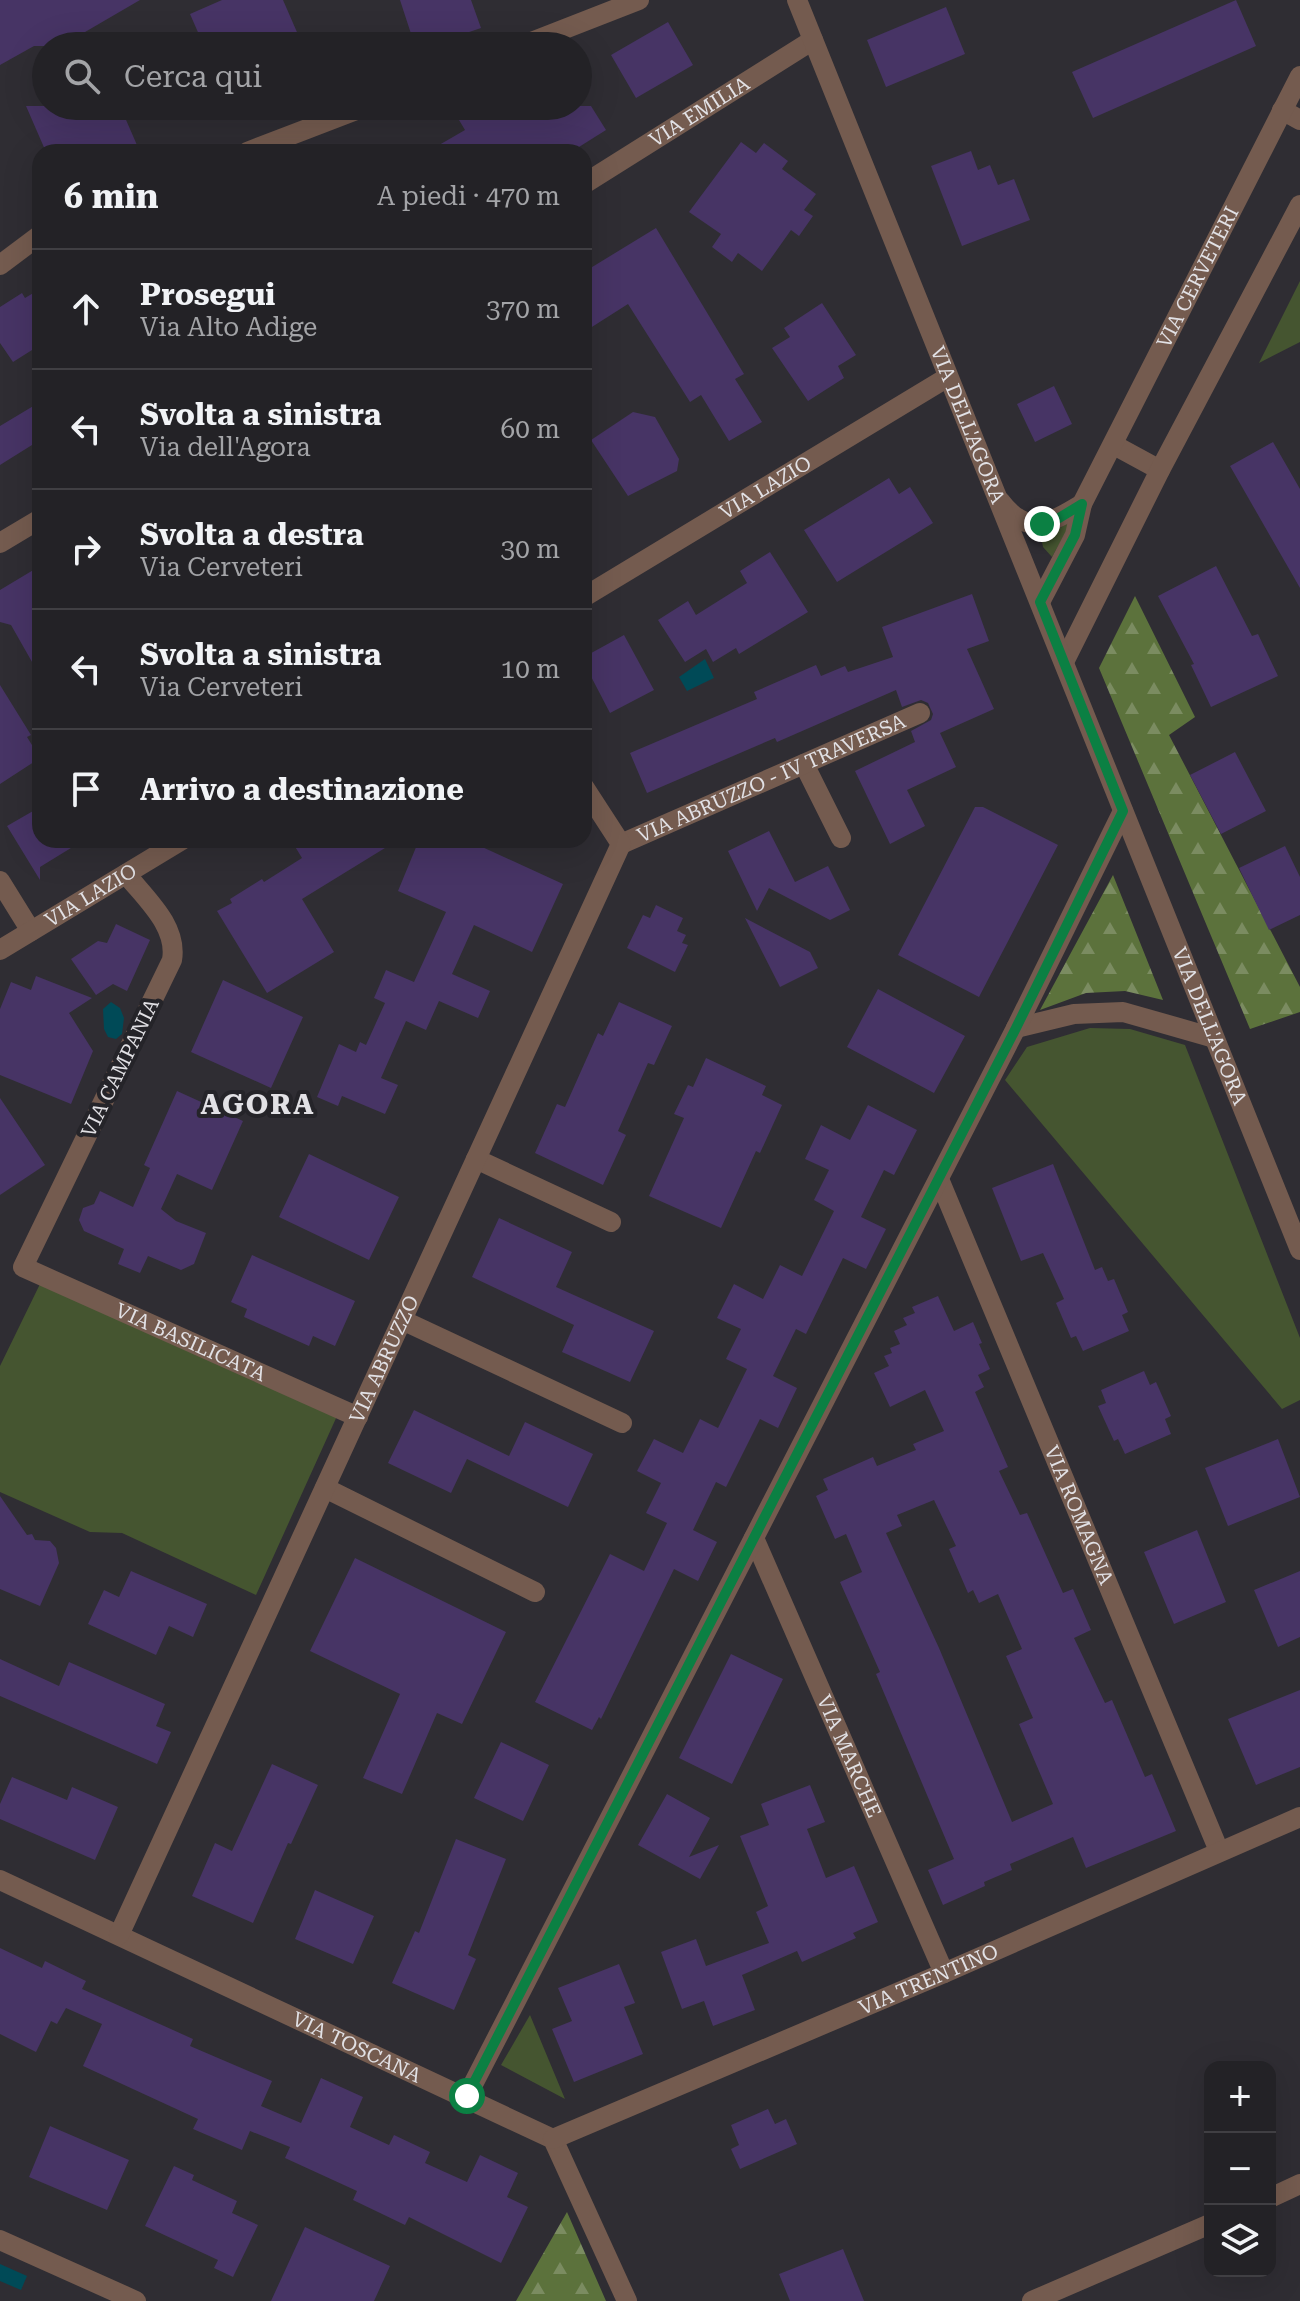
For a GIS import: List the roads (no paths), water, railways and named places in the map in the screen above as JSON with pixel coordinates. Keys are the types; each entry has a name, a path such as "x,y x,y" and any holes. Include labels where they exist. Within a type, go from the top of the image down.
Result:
{"street":[{"path":"557,32 639,0"},
{"name":"VIA DELL'AGORA","path":"797,0 1300,1250"},
{"name":"VIA EMILIA","path":"592,179 813,40"},
{"name":"VIA CERVETERI","path":"1040,602 1075,535 1082,504 1291,115 1300,76"},
{"path":"268,144 330,120"},
{"path":"1064,662 1160,470 1300,205"},
{"path":"0,265 32,241"},
{"name":"VIA LAZIO","path":"592,592 948,377"},
{"path":"1114,445 1160,470"},
{"path":"996,496 1011,516 1023,523 1042,524 1082,504"},
{"path":"0,543 32,524"},
{"name":"VIA ABRUZZO - IV TRAVERSA","path":"621,844 920,713"},
{"path":"804,764 841,838"},
{"path":"592,799 621,844"},
{"path":"467,2096 939,1179 1123,811"},
{"name":"VIA ABRUZZO","path":"119,1935 621,844"},
{"name":"VIA LAZIO","path":"0,950 169,848"},
{"name":"VIA CAMPANIA","path":"23,1267 172,960 172,943 165,925 126,874"},
{"path":"0,881 31,931"},
{"path":"1016,1028 1074,1014 1123,1012 1214,1038"},
{"path":"476,1159 611,1222"},
{"name":"VIA ROMAGNA","path":"939,1179 1219,1851"},
{"name":"VIA BASILICATA","path":"23,1267 358,1417"},
{"path":"402,1320 622,1423"},
{"path":"325,1488 535,1592"},
{"name":"VIA MARCHE","path":"754,1538 944,1973"},
{"name":"VIA TRENTINO","path":"553,2139 1300,1817"},
{"name":"VIA TOSCANA","path":"0,1880 467,2096 553,2139"},
{"path":"553,2139 627,2301"},
{"path":"1276,2195 1300,2184"},
{"path":"1032,2301 1204,2227"},
{"path":"0,2240 136,2301"}],"water":[{"path":"705,659 714,678 687,691 679,677"},
{"path":"111,1002 120,1008 124,1018 122,1034 116,1039 108,1037 104,1029 103,1009"},
{"path":"0,2264 27,2276 21,2290 0,2281"}],"district":[{"name":"AGORA","path":"258,1104"}]}
